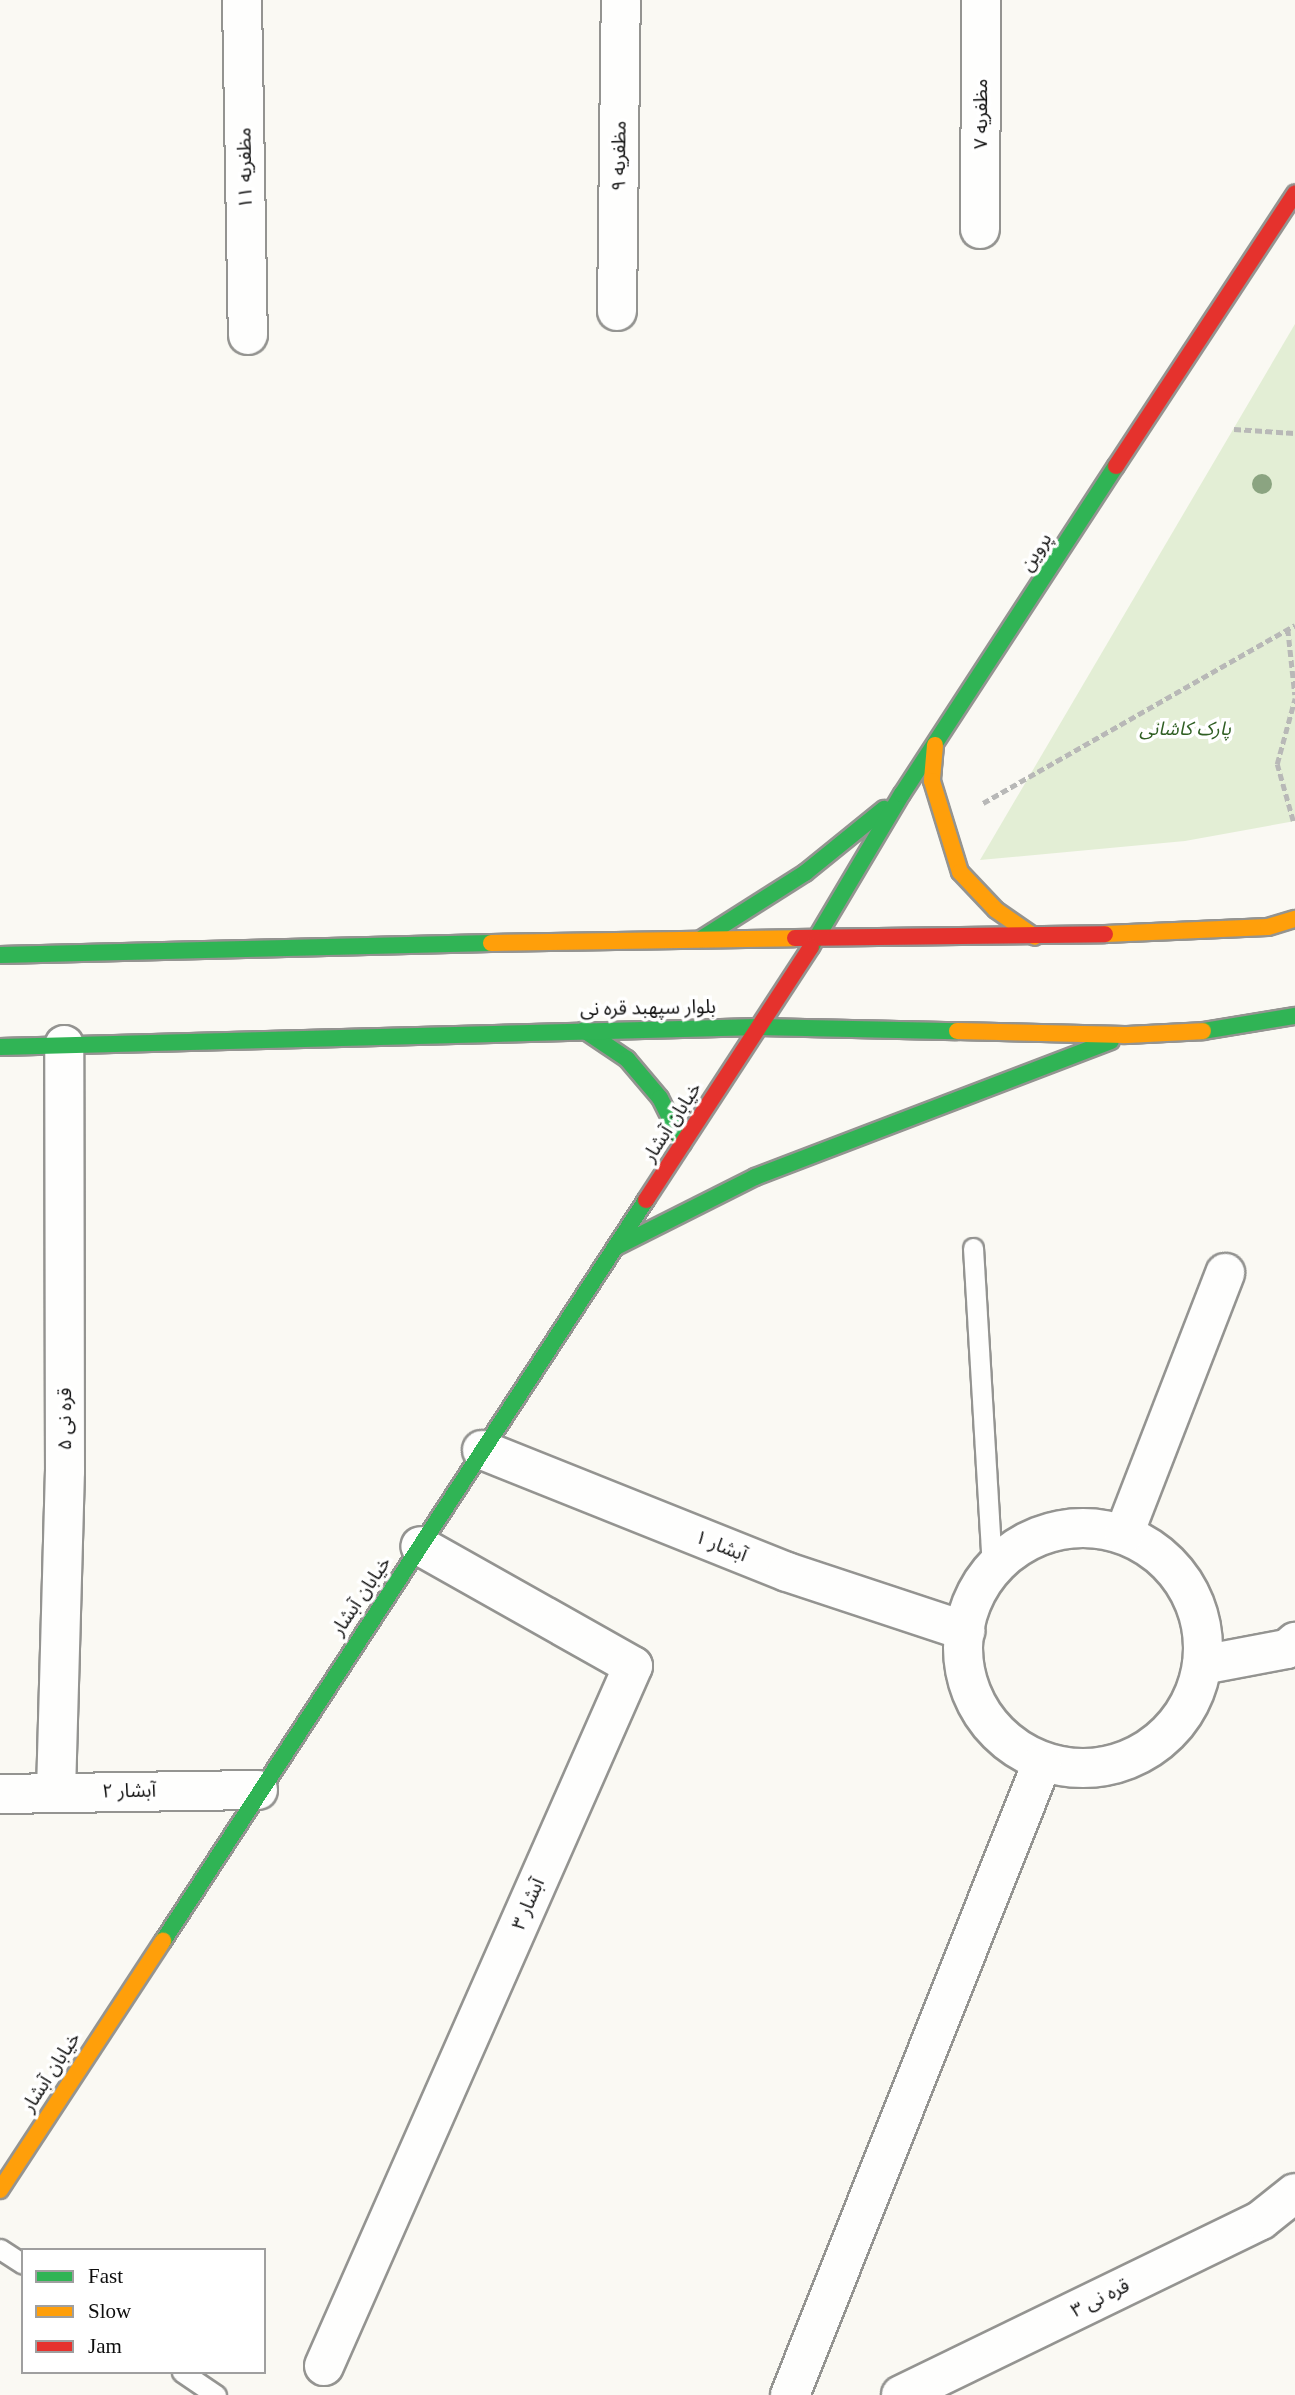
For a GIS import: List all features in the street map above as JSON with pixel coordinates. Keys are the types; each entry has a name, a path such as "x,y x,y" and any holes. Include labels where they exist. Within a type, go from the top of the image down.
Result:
{"main road":[{"name":"پروین","path":"818,937 902,794 1295,193"},
{"path":"935,745 932,782 943,830 960,872 996,910 1035,937"},
{"path":"701,939 805,873 902,794"},
{"path":"0,955 701,939 1035,937 1268,927 1295,919"},
{"name":"خیابان آبشار","path":"0,2190 258,1790 818,937"},
{"name":"بلوار سپهبد قره نی","path":"0,1047 759,1027 1125,1035 1231,1029 1295,1016"},
{"path":"584,1030 634,1067 660,1098 682,1144"},
{"path":"616,1247 755,1177 1125,1035"}],"street":[{"name":"مظفریه ۱۱","path":"242,0 248,335"},
{"name":"مظفریه ۹","path":"617,312 621,0"},
{"name":"مظفریه ۷","path":"980,229 981,0"},
{"name":"قره نی ۵","path":"56,1793 65,1471 64,1045"},
{"path":"1124,1534 1225,1273"},
{"name":"آبشار ۱","path":"482,1450 787,1572 965,1631"},
{"path":"1077,1526 1124,1534 1165,1558 1193,1595 1205,1642 1198,1689 1173,1730 1135,1758 1090,1770 1042,1763 1001,1738 972,1700 961,1654 968,1607 992,1566 1031,1538 1077,1526"},
{"name":"آبشار ۳","path":"324,2366 634,1666 420,1546"},
{"path":"1202,1665 1287,1649 1295,1642"},
{"path":"790,2395 1042,1763"},
{"name":"آبشار ۲","path":"0,1794 258,1790"},
{"name":"قره نی ۳","path":"901,2395 1261,2220 1295,2193"}],"lane":[{"path":"973,1248 992,1566"},
{"path":"0,2249 21,2263"},
{"path":"185,2374 216,2395"}],"path":[{"path":"1234,429 1295,433"},
{"path":"943,830 1016,781 1295,625"},
{"path":"1288,629 1295,697 1278,764 1293,821"}],"green space":[{"name":"پارک کاشانی","path":"1295,324 1295,821 1185,841 980,860"}],"traffic: fast":[{"path":"811,947 902,794 1116,466"},
{"path":"701,939 805,873 884,809"},
{"path":"0,955 491,943"},
{"path":"1203,1031 1295,1016"},
{"path":"0,1047 759,1027 957,1031"},
{"path":"584,1030 627,1059 660,1098 683,1144"},
{"path":"618,1246 755,1177 1111,1041"},
{"path":"163,1941 646,1200"}],"traffic: slow":[{"path":"935,745 932,781 960,872 996,910 1035,937"},
{"path":"1105,934 1268,927 1295,919"},
{"path":"491,943 795,938"},
{"path":"957,1031 1125,1035 1203,1031"},
{"path":"0,2190 163,1941"}],"traffic: jam":[{"path":"1116,466 1295,193"},
{"path":"795,938 1105,934"},
{"path":"646,1200 811,947"}]}
